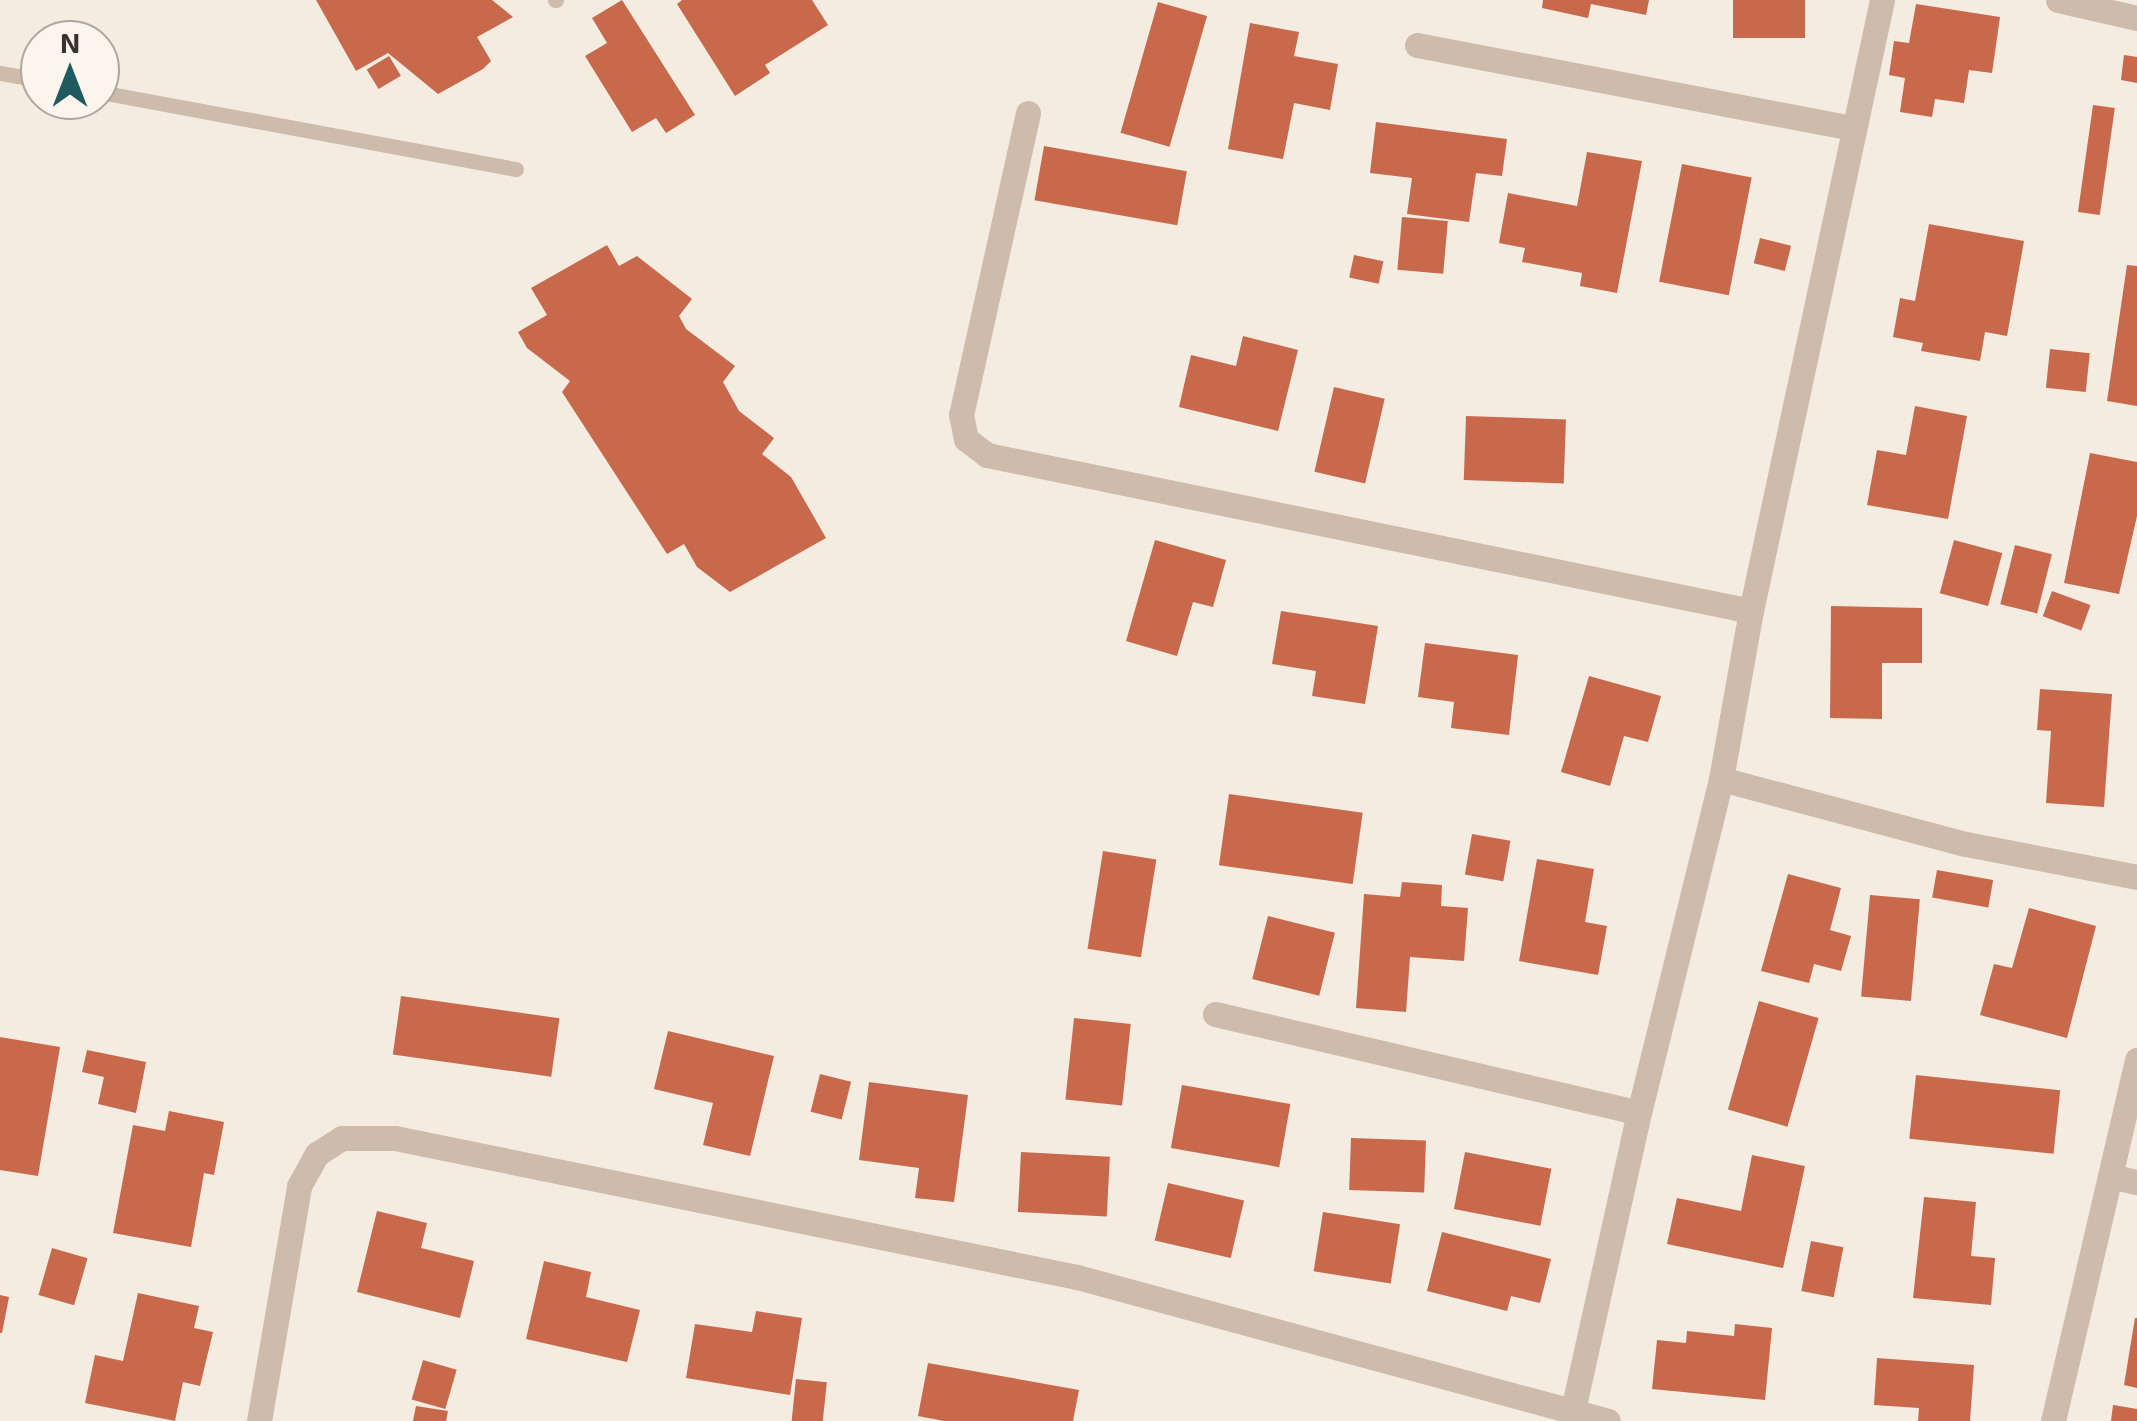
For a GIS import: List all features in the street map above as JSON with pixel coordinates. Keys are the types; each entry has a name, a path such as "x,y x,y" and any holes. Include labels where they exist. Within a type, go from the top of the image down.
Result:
{"street":[{"path":"1573,1410 1639,1113 1721,780 1751,611 1882,0"},
{"path":"2058,0 2137,18"},
{"path":"1417,45 1852,128"},
{"path":"1028,113 961,416 966,439 988,455 1751,611"},
{"path":"1721,780 1966,844 2137,877"},
{"path":"1214,1014 1639,1113"},
{"path":"2053,1421 2137,1060"},
{"path":"259,1421 299,1186 317,1154 342,1138 395,1138 1077,1277 1608,1421"},
{"path":"2110,1176 2137,1182"}],"lane":[{"path":"120,96 516,169"}],"building":[{"path":"316,0 492,0 513,17 477,37 491,61 438,94 388,53 356,71"},
{"path":"622,0 695,115 666,133 656,118 632,132 585,56 607,43 592,18"},
{"path":"682,0 812,0 828,25 765,65 770,73 735,96 677,4"},
{"path":"1543,0 1649,0 1646,15 1591,4 1588,18 1542,8"},
{"path":"1733,0 1805,0 1805,38 1733,38"},
{"path":"1158,2 1207,16 1170,147 1121,133"},
{"path":"1916,4 2000,17 1992,73 1969,70 1964,103 1935,99 1932,117 1900,112 1905,78 1889,75 1894,41 1909,43"},
{"path":"1250,23 1299,32 1294,56 1338,64 1330,110 1294,103 1283,159 1228,149"},
{"path":"2124,55 2137,57 2137,83 2121,80"},
{"path":"389,56 401,76 379,89 367,69"},
{"path":"2093,105 2115,108 2100,215 2078,212"},
{"path":"1376,122 1507,139 1502,176 1476,173 1469,222 1407,214 1412,178 1370,173"},
{"path":"1044,146 1187,171 1177,225 1034,200"},
{"path":"1587,152 1642,161 1617,293 1580,286 1582,273 1522,262 1525,248 1499,243 1508,193 1577,206"},
{"path":"1682,164 1752,178 1729,295 1659,282"},
{"path":"1402,217 1448,221 1443,274 1397,270"},
{"path":"1929,224 2024,241 2007,336 1985,332 1980,361 1921,351 1923,343 1893,337 1900,298 1915,301"},
{"path":"1760,238 1791,246 1785,271 1754,263"},
{"path":"607,245 619,266 637,256 692,299 679,316 686,329 735,366 723,382 739,411 774,438 762,454 791,477 826,538 730,592 697,567 684,544 667,554 562,392 570,381 527,348 518,332 547,315 531,288"},
{"path":"1354,255 1383,261 1379,284 1349,277"},
{"path":"2127,265 2137,266 2137,406 2107,401"},
{"path":"1243,336 1298,350 1278,431 1179,407 1191,355 1236,366"},
{"path":"2050,349 2090,353 2086,392 2046,388"},
{"path":"1334,387 1385,399 1365,483 1314,472"},
{"path":"1915,406 1967,416 1948,519 1867,505 1877,450 1906,455"},
{"path":"1466,416 1566,419 1564,483 1464,480"},
{"path":"2090,453 2137,462 2137,516 2119,594 2064,583"},
{"path":"1155,540 1226,560 1213,607 1193,602 1177,656 1126,641"},
{"path":"1954,540 2002,553 1988,606 1940,593"},
{"path":"2015,545 2052,554 2037,613 2000,604"},
{"path":"2052,591 2091,605 2081,630 2043,616"},
{"path":"1831,606 1922,608 1922,663 1882,663 1882,719 1830,718"},
{"path":"1281,611 1378,626 1365,704 1312,696 1316,671 1272,664"},
{"path":"1425,643 1518,655 1509,735 1451,728 1454,702 1418,697"},
{"path":"1589,676 1661,696 1648,742 1624,736 1610,786 1561,772"},
{"path":"2040,689 2112,694 2104,807 2046,803 2051,731 2037,730"},
{"path":"1229,794 1363,813 1353,884 1219,865"},
{"path":"1472,834 1510,841 1503,881 1465,874"},
{"path":"1103,851 1156,859 1141,957 1088,949"},
{"path":"1537,859 1594,869 1585,922 1607,926 1598,975 1519,961"},
{"path":"1937,870 1993,880 1988,907 1932,898"},
{"path":"1788,874 1841,888 1830,930 1851,936 1841,971 1814,964 1809,983 1761,971"},
{"path":"1402,882 1442,885 1441,906 1468,908 1464,961 1410,957 1406,1012 1356,1008 1364,894 1400,897"},
{"path":"1870,895 1920,899 1911,1001 1861,997"},
{"path":"2029,908 2096,926 2067,1038 1980,1015 1994,964 2012,968"},
{"path":"1268,916 1335,933 1319,996 1252,979"},
{"path":"401,996 559,1018 551,1077 393,1054"},
{"path":"1759,1001 1819,1018 1787,1127 1728,1110"},
{"path":"1074,1018 1131,1024 1122,1106 1065,1100"},
{"path":"668,1031 774,1056 750,1156 703,1145 713,1103 654,1089"},
{"path":"0,1037 60,1047 38,1176 0,1170"},
{"path":"87,1050 146,1062 136,1113 98,1104 104,1077 82,1072"},
{"path":"820,1074 851,1082 842,1120 811,1112"},
{"path":"1916,1075 2060,1090 2054,1154 1909,1139"},
{"path":"869,1082 968,1095 954,1202 915,1198 919,1168 859,1160"},
{"path":"1182,1085 1290,1104 1279,1167 1171,1148"},
{"path":"169,1111 224,1122 214,1175 204,1173 191,1247 113,1233 133,1125 165,1131"},
{"path":"1351,1138 1426,1141 1424,1193 1349,1190"},
{"path":"1021,1152 1110,1157 1107,1217 1018,1212"},
{"path":"1465,1152 1551,1169 1540,1226 1454,1209"},
{"path":"1752,1155 1805,1166 1783,1268 1667,1244 1677,1198 1741,1211"},
{"path":"1168,1183 1244,1201 1231,1258 1155,1240"},
{"path":"1924,1197 1976,1202 1971,1256 1995,1258 1991,1305 1913,1298"},
{"path":"377,1211 427,1223 421,1248 474,1261 460,1318 357,1292"},
{"path":"1323,1212 1400,1224 1391,1283 1314,1271"},
{"path":"1442,1232 1551,1259 1540,1303 1511,1296 1507,1311 1427,1291"},
{"path":"1811,1241 1843,1247 1834,1297 1801,1291"},
{"path":"52,1248 88,1258 74,1305 38,1295"},
{"path":"544,1261 591,1272 586,1297 640,1310 627,1362 526,1339"},
{"path":"138,1293 199,1306 194,1328 213,1332 200,1386 183,1382 175,1421 85,1403 95,1355 123,1361"},
{"path":"0,1295 9,1297 2,1333 0,1333"},
{"path":"756,1311 802,1318 790,1395 686,1378 695,1324 752,1332"},
{"path":"2137,1318 2137,1388 2124,1385"},
{"path":"1735,1324 1772,1328 1765,1400 1652,1389 1657,1340 1686,1343 1687,1331 1734,1336"},
{"path":"1877,1358 1974,1365 1970,1421 1918,1421 1919,1408 1874,1405"},
{"path":"423,1360 457,1370 445,1409 412,1399"},
{"path":"928,1363 1079,1390 1073,1421 944,1421 918,1416"},
{"path":"796,1379 827,1382 823,1421 792,1421"},
{"path":"2113,1405 2137,1409 2137,1421 2111,1421"},
{"path":"416,1406 448,1411 446,1421 413,1421"}]}
